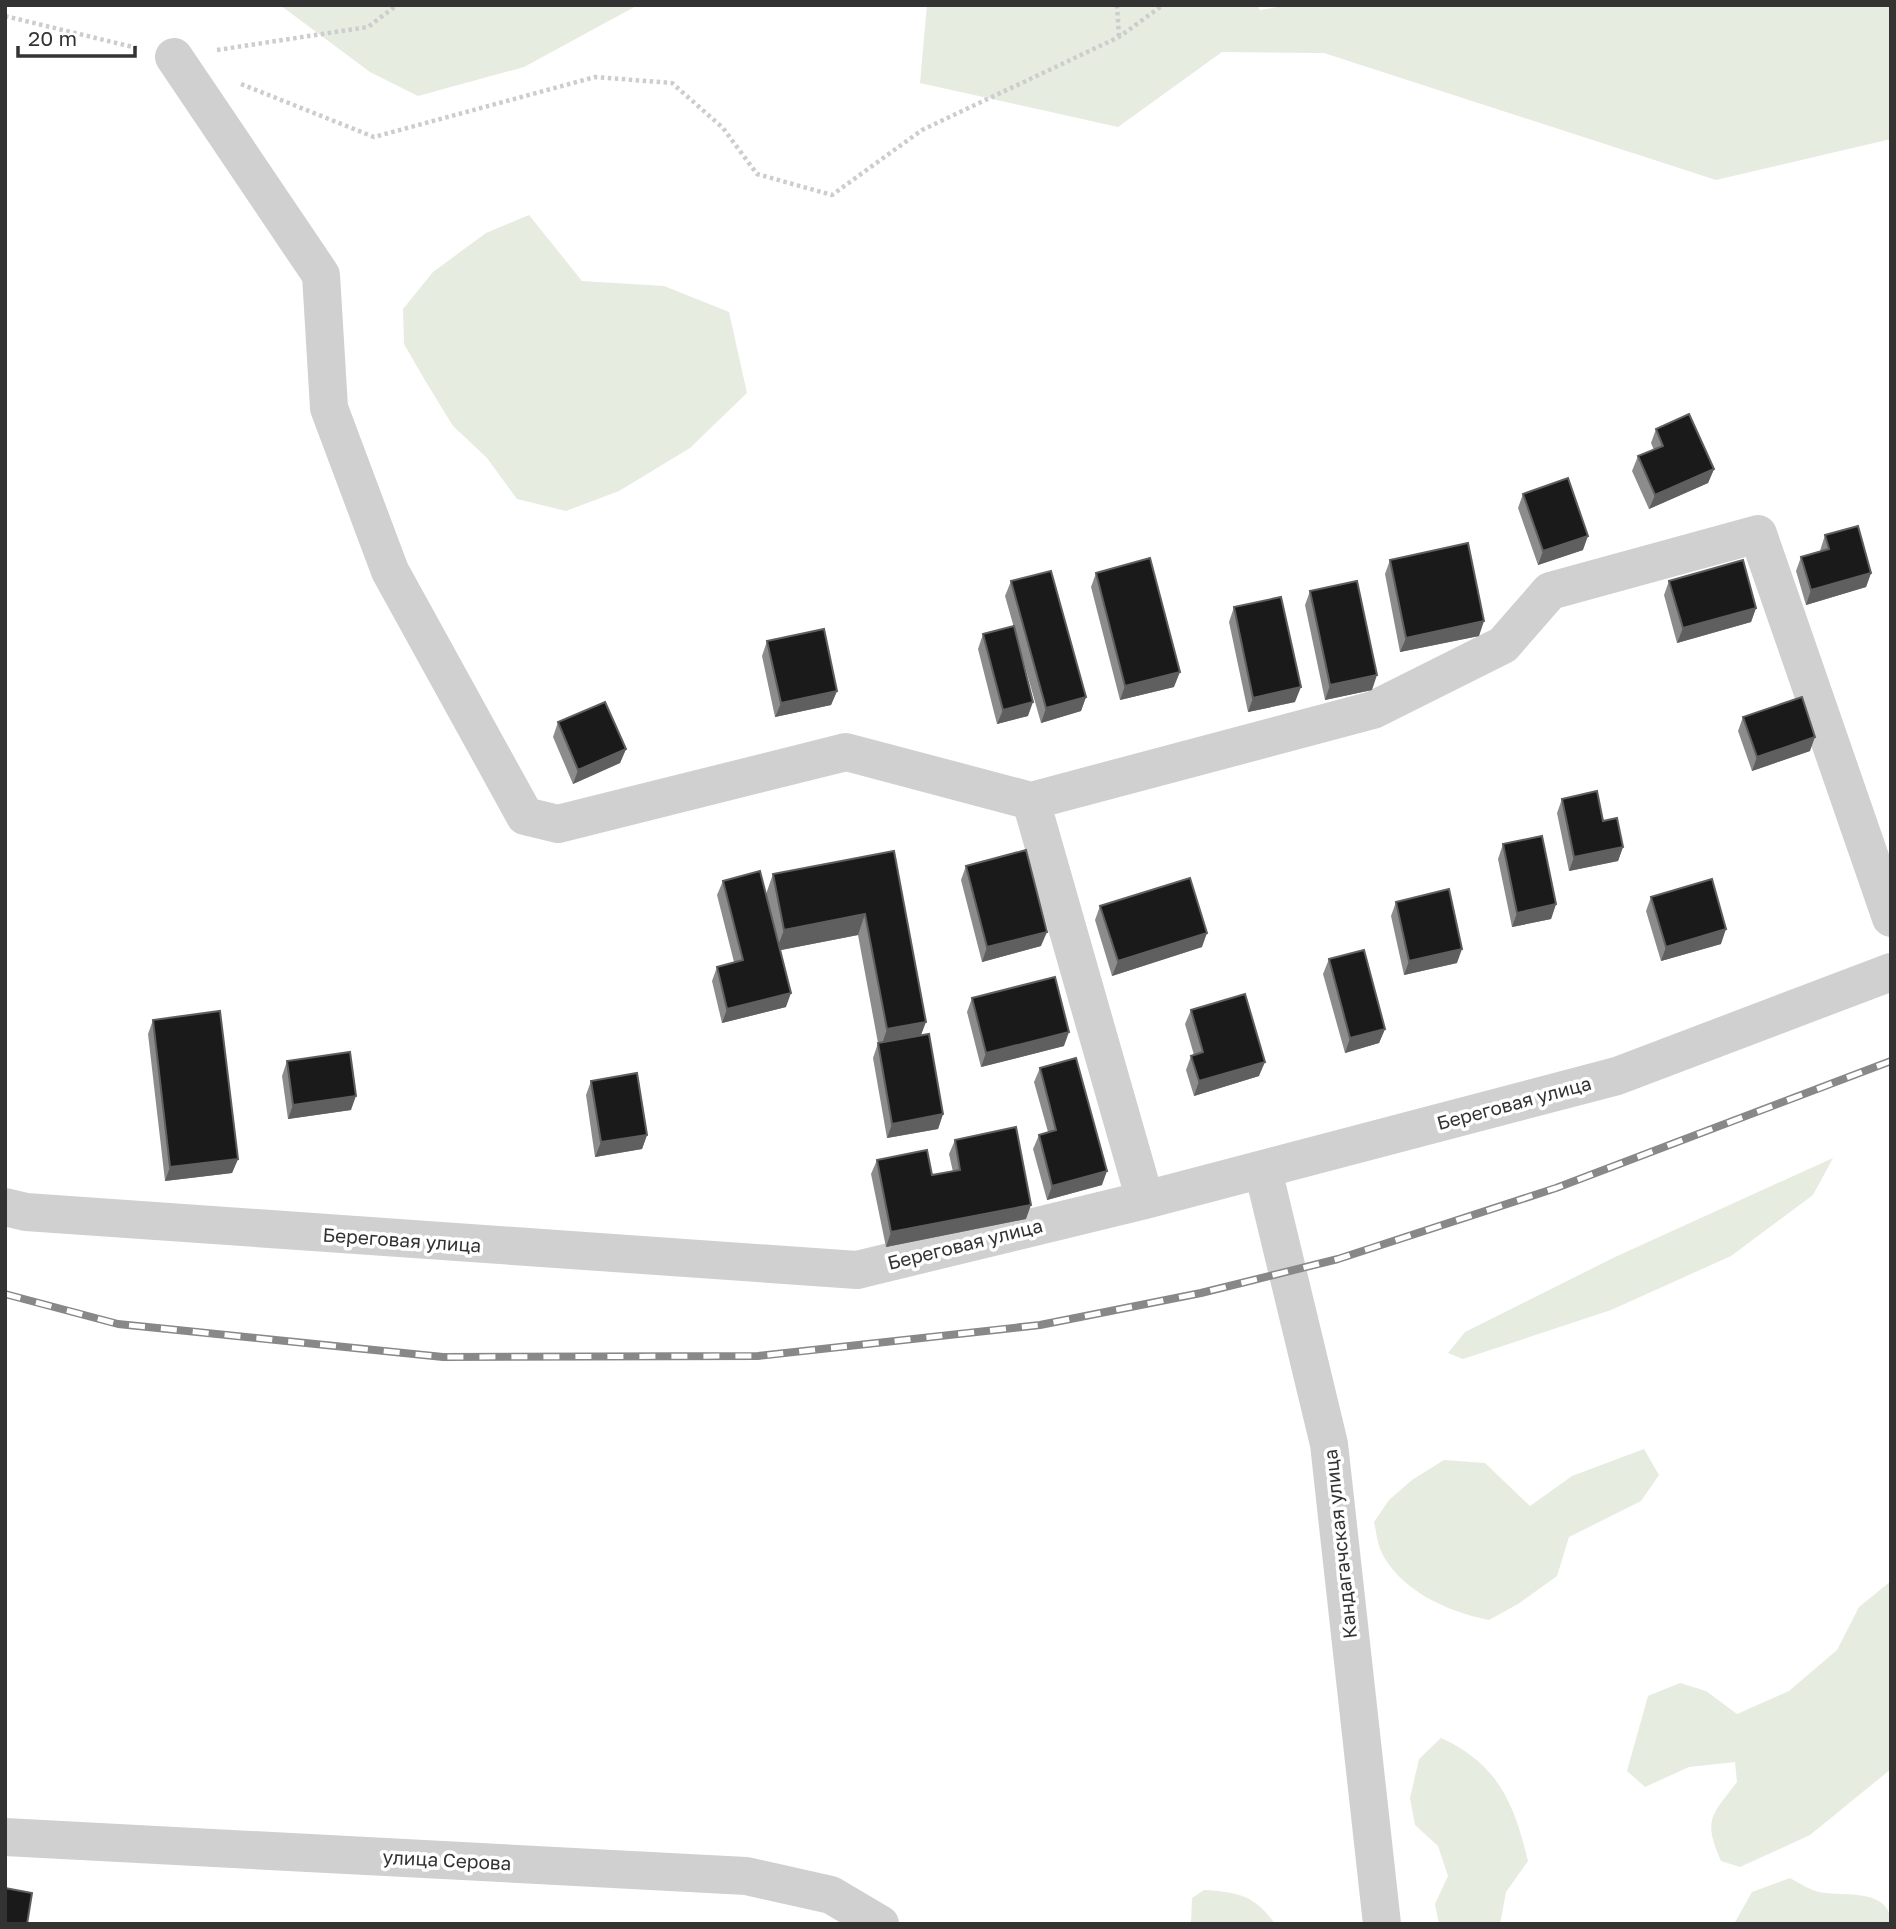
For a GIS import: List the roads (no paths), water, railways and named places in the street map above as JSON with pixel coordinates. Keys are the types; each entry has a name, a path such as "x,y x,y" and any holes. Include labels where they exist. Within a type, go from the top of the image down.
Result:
{"street":[{"path":"174,57 321,275 329,408 390,570 525,816 558,824 846,752 1031,801 1373,710 1503,645 1550,591 1758,534 1891,918"},
{"path":"1031,801 1145,1200"},
{"name":"Береговая улица","path":"5,1207 26,1212 857,1270 1145,1200 1616,1076 1891,972"},
{"name":"Кандагачская улица","path":"1262,1170 1329,1444 1382,1924"},
{"name":"улица Серова","path":"5,1837 746,1875 831,1895 879,1923"}],"railway":[{"path":"5,1294 118,1324 443,1357 758,1356 1040,1325 1201,1293 1338,1259 1556,1188 1891,1061"}]}
